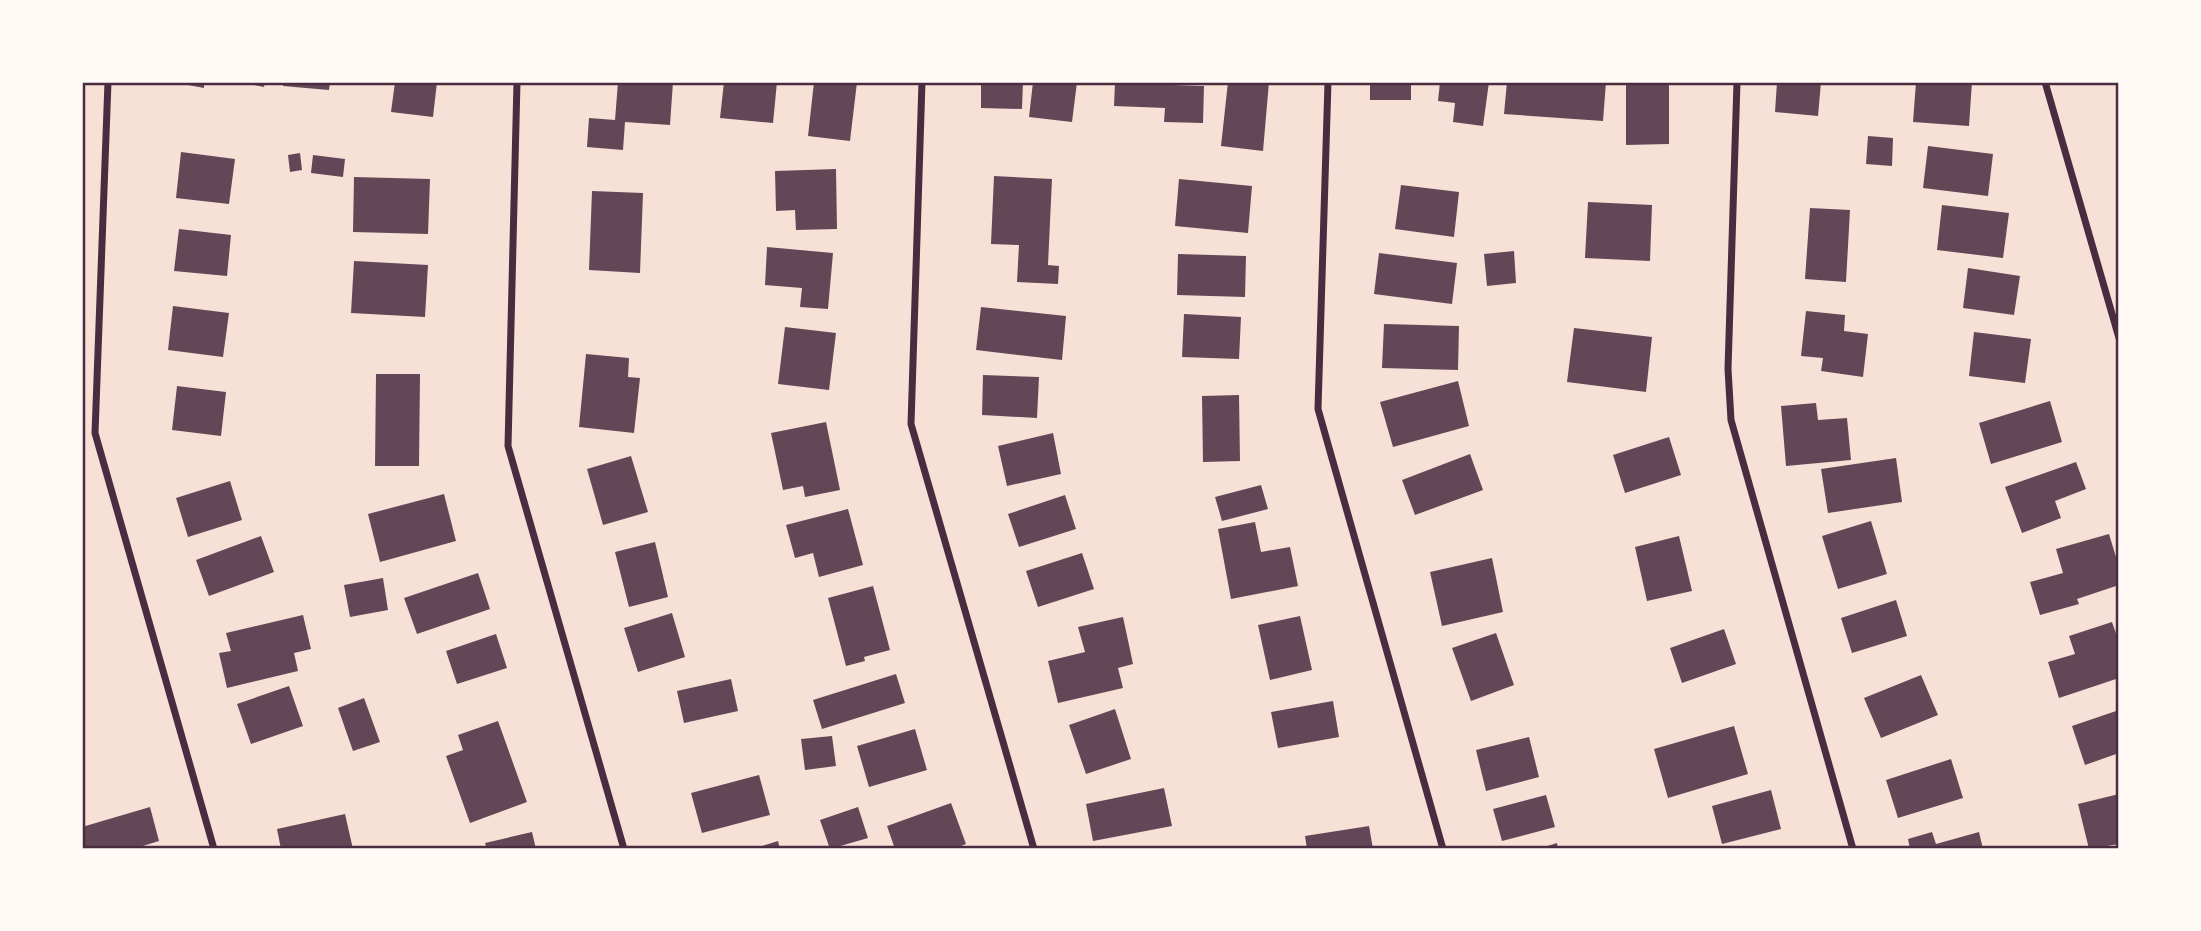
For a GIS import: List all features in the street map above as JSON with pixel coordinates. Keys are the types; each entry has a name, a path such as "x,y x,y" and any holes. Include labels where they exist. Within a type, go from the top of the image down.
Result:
{"street":[{"path":"108,82 95,433 214,849"},
{"path":"517,82 508,446 624,849"},
{"path":"922,82 911,424 1034,849"},
{"path":"1328,82 1318,409 1443,849"},
{"path":"1737,82 1728,369 1731,420 1853,849"},
{"path":"2045,82 2119,338"}],"building":[{"path":"172,82 204,82 204,88"},
{"path":"240,82 265,82 264,87"},
{"path":"283,82 330,82 329,90 283,86"},
{"path":"395,82 437,82 433,117 391,112"},
{"path":"618,82 673,82 670,125 625,122 623,150 587,147 589,118 615,120"},
{"path":"724,82 777,82 773,123 720,118"},
{"path":"814,82 857,82 850,141 808,136"},
{"path":"981,82 1023,82 1022,109 981,108"},
{"path":"1033,82 1077,82 1072,122 1029,117"},
{"path":"1115,82 1173,82 1173,85 1204,86 1203,123 1164,122 1165,108 1114,106"},
{"path":"1228,82 1269,82 1263,151 1221,146"},
{"path":"1370,82 1411,82 1411,100 1370,100"},
{"path":"1440,82 1489,82 1483,126 1453,122 1455,103 1438,101"},
{"path":"1507,82 1606,82 1603,121 1504,114"},
{"path":"1626,82 1669,82 1669,144 1626,145"},
{"path":"1777,82 1821,82 1818,116 1775,112"},
{"path":"1916,82 1972,82 1969,126 1913,122"},
{"path":"1868,136 1893,138 1892,166 1866,164"},
{"path":"1928,146 1993,154 1988,196 1923,188"},
{"path":"181,152 235,159 229,204 176,198"},
{"path":"300,153 302,170 290,172 288,155"},
{"path":"313,155 345,159 343,177 311,173"},
{"path":"836,169 837,229 796,230 795,210 776,211 775,171"},
{"path":"994,176 1052,179 1048,265 1059,266 1058,284 1017,282 1019,245 991,244"},
{"path":"354,177 430,179 428,234 353,232"},
{"path":"1179,179 1252,186 1248,233 1175,226"},
{"path":"1401,185 1459,192 1454,237 1395,229"},
{"path":"592,191 643,193 640,273 589,270"},
{"path":"1588,202 1652,205 1650,261 1585,258"},
{"path":"1942,205 2009,213 2003,258 1937,250"},
{"path":"1810,208 1850,210 1846,282 1805,279"},
{"path":"179,229 231,235 227,276 174,271"},
{"path":"767,247 833,253 828,309 800,307 802,288 765,285"},
{"path":"1514,251 1516,283 1487,286 1484,254"},
{"path":"1379,253 1457,263 1452,304 1374,294"},
{"path":"1178,254 1246,256 1245,297 1177,295"},
{"path":"354,261 428,265 425,317 351,313"},
{"path":"1968,268 2020,276 2014,315 1963,308"},
{"path":"173,306 229,313 223,357 168,350"},
{"path":"981,307 1066,316 1062,360 976,350"},
{"path":"1806,311 1845,315 1844,331 1868,334 1863,377 1821,371 1823,358 1801,356"},
{"path":"1184,314 1241,317 1239,359 1182,357"},
{"path":"1384,324 1459,326 1458,370 1382,368"},
{"path":"785,327 836,333 829,390 778,384"},
{"path":"1574,328 1652,337 1646,392 1567,382"},
{"path":"1974,332 2031,339 2025,383 1969,376"},
{"path":"586,354 629,358 628,377 640,378 634,433 579,427"},
{"path":"376,374 420,374 419,466 375,466"},
{"path":"983,375 1039,377 1037,418 982,415"},
{"path":"1458,381 1469,426 1393,447 1380,402"},
{"path":"177,386 226,392 221,436 172,430"},
{"path":"1239,395 1240,461 1203,462 1202,396"},
{"path":"2050,401 2062,442 1991,464 1979,423"},
{"path":"1816,403 1818,420 1847,418 1851,460 1786,466 1781,406"},
{"path":"826,422 840,490 805,497 803,486 783,490 771,433"},
{"path":"1053,433 1061,474 1007,486 998,446"},
{"path":"1669,437 1681,475 1625,493 1613,455"},
{"path":"1470,454 1483,490 1415,515 1402,480"},
{"path":"631,456 648,512 603,525 587,469"},
{"path":"1896,458 1902,502 1828,513 1821,469"},
{"path":"2076,462 2086,489 2055,501 2061,518 2022,533 2005,487"},
{"path":"230,481 242,520 188,537 176,498"},
{"path":"1261,485 1268,509 1222,521 1215,497"},
{"path":"444,494 456,541 380,562 368,514"},
{"path":"1065,495 1076,529 1019,547 1008,514"},
{"path":"848,509 863,565 819,577 813,553 795,558 786,525"},
{"path":"1871,521 1887,574 1838,589 1822,536"},
{"path":"1255,522 1261,552 1290,547 1298,586 1231,599 1218,529"},
{"path":"2109,534 2119,567 2119,585 2077,599 2079,604 2040,615 2030,582 2063,573 2056,549"},
{"path":"261,536 274,572 209,596 196,560"},
{"path":"1679,536 1692,591 1647,601 1635,547"},
{"path":"655,542 668,597 629,607 615,552"},
{"path":"1082,553 1094,589 1038,607 1026,571"},
{"path":"1492,558 1503,612 1442,626 1430,572"},
{"path":"478,573 490,609 417,634 404,598"},
{"path":"383,578 388,610 350,617 344,585"},
{"path":"873,586 890,650 864,657 865,661 846,666 828,598"},
{"path":"1896,600 1907,636 1852,653 1841,618"},
{"path":"672,613 685,657 638,672 624,628"},
{"path":"303,615 311,649 294,653 298,671 227,688 219,653 231,651 226,633"},
{"path":"1300,616 1312,670 1270,680 1258,625"},
{"path":"1123,617 1133,664 1118,668 1123,688 1058,703 1048,661 1085,652 1078,627"},
{"path":"2112,622 2119,642 2119,678 2059,698 2048,662 2075,654 2069,636"},
{"path":"1724,629 1736,664 1682,683 1670,648"},
{"path":"1496,633 1514,685 1471,701 1452,648"},
{"path":"496,634 507,668 457,684 446,651"},
{"path":"896,674 905,703 822,729 813,700"},
{"path":"1921,675 1938,715 1881,738 1864,698"},
{"path":"731,679 738,711 684,723 677,691"},
{"path":"289,686 303,726 251,744 237,704"},
{"path":"364,698 380,742 353,751 338,708"},
{"path":"1333,701 1339,737 1278,748 1271,712"},
{"path":"1115,709 1131,759 1086,774 1069,725"},
{"path":"2119,710 2119,753 2085,765 2072,726"},
{"path":"498,721 527,802 470,823 446,756 463,750 458,735"},
{"path":"1734,726 1748,774 1668,798 1654,749"},
{"path":"915,729 927,770 869,787 857,746"},
{"path":"832,736 836,766 805,770 801,739"},
{"path":"1529,737 1539,777 1486,791 1476,750"},
{"path":"1951,759 1963,798 1898,818 1886,780"},
{"path":"759,775 770,815 702,833 691,793"},
{"path":"1164,788 1172,826 1093,841 1086,804"},
{"path":"1771,790 1781,829 1722,844 1712,806"},
{"path":"2119,794 2119,844 2089,849 2078,804"},
{"path":"1546,795 1555,827 1502,841 1493,809"},
{"path":"951,803 966,844 953,849 895,849 887,826"},
{"path":"150,807 159,841 133,849 82,849 82,827"},
{"path":"858,807 868,838 830,849 820,820"},
{"path":"345,814 353,849 281,849 277,829"},
{"path":"1369,826 1373,849 1307,849 1305,836"},
{"path":"532,832 536,849 487,849 485,843"},
{"path":"1932,832 1936,844 1979,832 1983,849 1910,849 1908,839"},
{"path":"778,841 780,849 756,849 756,848"},
{"path":"1557,843 1558,849 1541,849 1541,848"}]}
